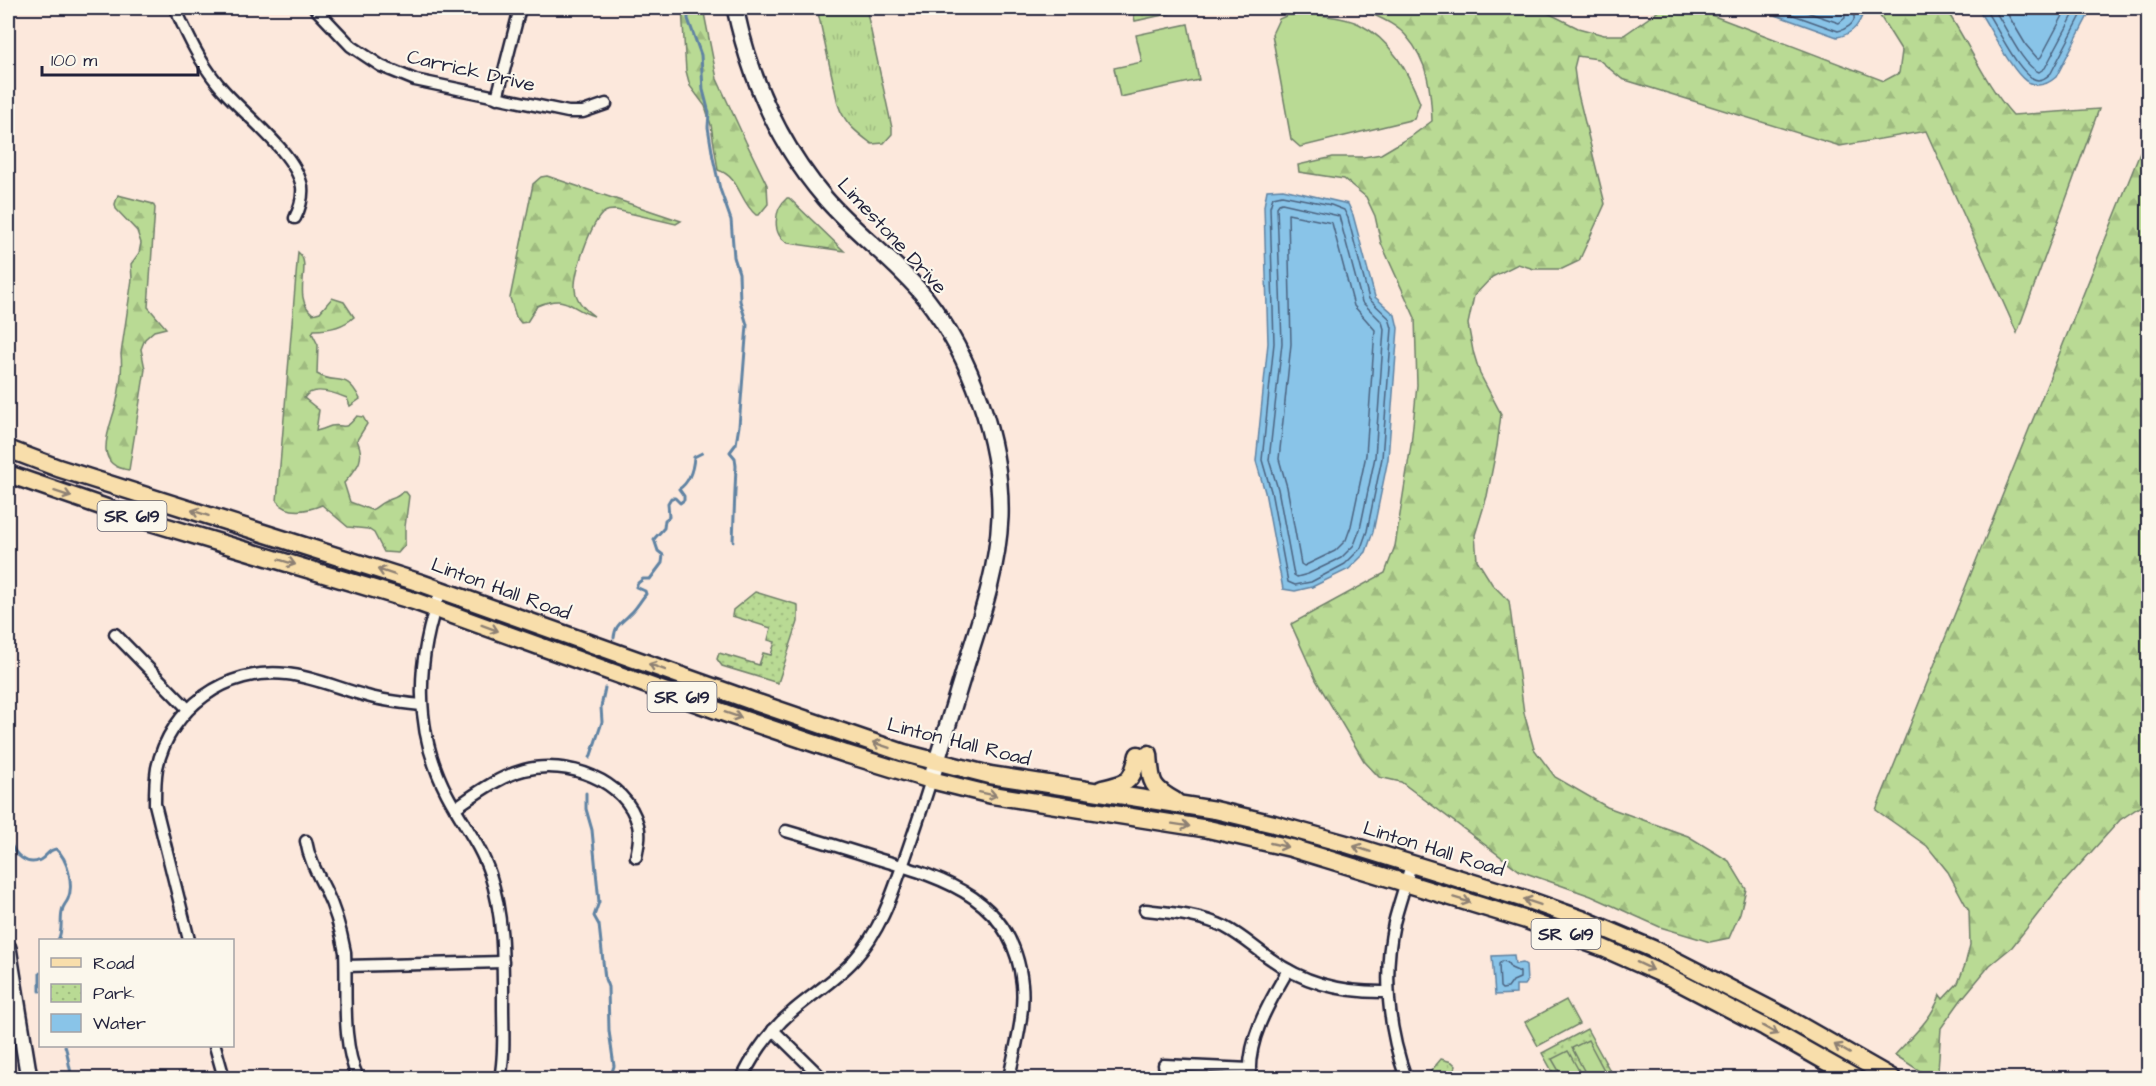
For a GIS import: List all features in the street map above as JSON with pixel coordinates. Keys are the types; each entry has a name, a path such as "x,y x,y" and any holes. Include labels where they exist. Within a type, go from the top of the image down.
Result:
{"main road":[{"name":"Linton Hall Road","path":"8,449 441,591 904,753 990,775 1181,805 1274,824 1544,906 1653,949 1785,1017 1892,1078"},
{"name":"Linton Hall Road","path":"8,474 127,515 435,608 733,716 932,780 992,795 1208,829 1291,848 1523,918 1635,961 1719,1002 1855,1078"},
{"path":"1094,791 1119,786 1130,780 1143,754 1153,785 1160,793 1181,805"}],"street":[{"path":"175,8 200,59 216,82 282,150 298,175 302,198 295,218"},
{"name":"Carrick Drive","path":"315,8 351,46 381,66 415,80 568,112 583,112 606,104"},
{"path":"497,98 520,8"},
{"name":"Limestone Drive","path":"735,8 752,70 763,101 777,129 825,198 925,297 964,360 982,405 998,480 1000,517 998,549 984,608 932,780"},
{"path":"441,591 435,608 422,671 421,705 428,749 435,770 481,852 490,874 499,913 503,962 503,1049 500,1078"},
{"path":"115,634 188,709"},
{"path":"189,939 155,804 155,782 161,753 169,736 188,709 209,691 224,683 254,674 271,673 299,676 369,696 421,705"},
{"path":"455,808 495,782 523,770 554,766 577,769 607,784 629,807 638,826 640,837 636,857"},
{"path":"742,1078 760,1046 773,1030 794,1010 838,976 866,946 889,907 932,780"},
{"path":"786,831 935,876 972,896 988,909 1006,933 1019,966 1023,997 1009,1078"},
{"path":"306,841 308,855 339,924 345,952 348,1041 358,1078"},
{"path":"1406,1078 1394,1040 1388,992 1394,922 1411,864"},
{"path":"1144,910 1192,916 1224,927 1288,970 1329,987 1350,991 1388,992"},
{"path":"8,948 29,1078"},
{"path":"346,966 503,962"},
{"path":"1164,1065 1250,1074 1259,1027 1288,970"},
{"path":"773,1030 822,1078"},
{"path":"215,1047 224,1078"}],"green space":[{"path":"682,8 703,8 717,79 767,185 768,204 759,215 750,209 731,178 718,170 711,125 705,106 690,86 686,71"},
{"path":"817,8 866,8 892,128 892,134 884,143 872,144 851,127 841,111"},
{"path":"1132,8 1185,8 1186,10 1135,21"},
{"path":"1359,8 1538,8 1578,28 1604,35 1624,35 1663,8 1693,8 1884,81 1899,73 1902,51 1875,8 1945,8 1985,76 2013,115 2099,109 2017,333 1926,131 1840,146 1622,79 1598,59 1577,56 1574,68 1577,90 1605,204 1579,261 1562,269 1534,269 1518,264 1492,277 1474,296 1468,324 1473,351 1480,374 1501,414 1487,496 1475,535 1477,560 1492,584 1509,601 1524,713 1534,749 1555,777 1607,807 1688,836 1729,861 1746,889 1740,913 1729,938 1710,942 1660,927 1591,896 1520,871 1401,782 1379,777 1364,761 1316,680 1291,624 1385,573 1395,546 1411,445 1417,385 1415,318 1381,243 1375,216 1366,197 1344,179 1299,172 1298,165 1333,157 1364,157 1381,154 1432,121 1427,76 1414,46 1397,28"},
{"path":"1309,14 1335,17 1359,24 1389,48 1404,68 1420,103 1414,119 1300,147 1291,139 1272,34 1279,19 1288,15"},
{"path":"1188,24 1199,80 1120,97 1114,68 1142,62 1136,35"},
{"path":"2148,133 2148,801 2120,820 2056,891 2012,947 1990,965 1961,1000 1941,1028 1938,1071 1931,1078 1895,1055 1927,1020 1940,995 1943,999 1958,983 1970,945 1969,911 1948,872 1927,846 1876,810"},
{"path":"547,176 681,221 676,224 616,210 609,210 602,214 588,239 575,281 579,301 594,316 556,301 537,306 527,322 521,323 516,317 510,298 533,184 541,177"},
{"path":"118,195 153,204 155,208 148,307 166,328 154,331 145,339 141,349 145,369 129,470 117,467 110,461 106,445 121,380 121,354 132,279 131,264 139,253 141,243 137,231 116,209"},
{"path":"787,198 844,251 788,243 783,239 776,222 779,209"},
{"path":"298,252 304,265 302,290 306,307 313,314 320,312 332,298 344,302 354,317 340,326 314,330 312,333 318,345 317,374 346,382 355,390 360,399 350,406 347,398 330,392 318,391 304,398 319,410 316,431 336,425 347,426 357,416 363,417 367,424 357,440 361,453 359,463 344,483 350,502 371,510 402,492 406,492 409,496 405,545 398,553 384,552 374,533 368,529 348,527 322,505 298,511 287,508 277,501"},
{"path":"755,592 798,605 798,622 778,683 722,666 717,659 719,653 759,665 763,653 771,655 775,642 768,640 771,628 732,616 733,610"},
{"path":"1566,1000 1579,1024 1538,1046 1525,1022"},
{"path":"1587,1029 1614,1078 1556,1078 1542,1053"},
{"path":"1588,1040 1605,1072 1593,1078 1588,1078 1572,1048"},
{"path":"1568,1051 1583,1078 1563,1078 1552,1059"},
{"path":"1441,1059 1452,1062 1456,1066 1451,1075 1444,1078 1425,1078"}],"water":[{"path":"1756,8 1856,8 1862,16 1852,30 1846,35 1837,37"},
{"path":"1977,8 2092,8 2056,77 2045,84 2038,85 2020,76"},
{"path":"1283,189 1348,204 1375,297 1395,315 1398,328 1388,459 1373,532 1366,552 1349,569 1312,587 1295,591 1283,589 1265,492 1256,461 1268,343 1264,206 1267,190"},
{"path":"1514,955 1515,964 1526,965 1527,982 1525,985 1516,985 1516,994 1495,995 1492,956"}],"waterway":[{"path":"688,8 688,19 701,55 703,90 709,113 708,127 713,158 720,189 731,220 734,257 739,273 740,301 747,325 739,426 736,444 730,452 735,458 736,466 733,541"},
{"path":"614,638 617,627 646,594 645,591 636,587 638,583 643,579 650,579 662,563 663,555 658,551 654,539 664,528 665,520 669,517 668,503 671,498 675,498 680,503 684,500 679,489 690,475 694,457 702,453"},
{"path":"590,758 602,722 601,707 605,688"},
{"path":"586,793 586,809 592,830 599,902 594,916 599,925 605,979 608,987 609,1031 614,1066 610,1078"},
{"path":"8,817 10,842 22,858 35,862 56,849 67,866 70,893 62,910 59,939"},
{"path":"65,1047 73,1078"}]}
